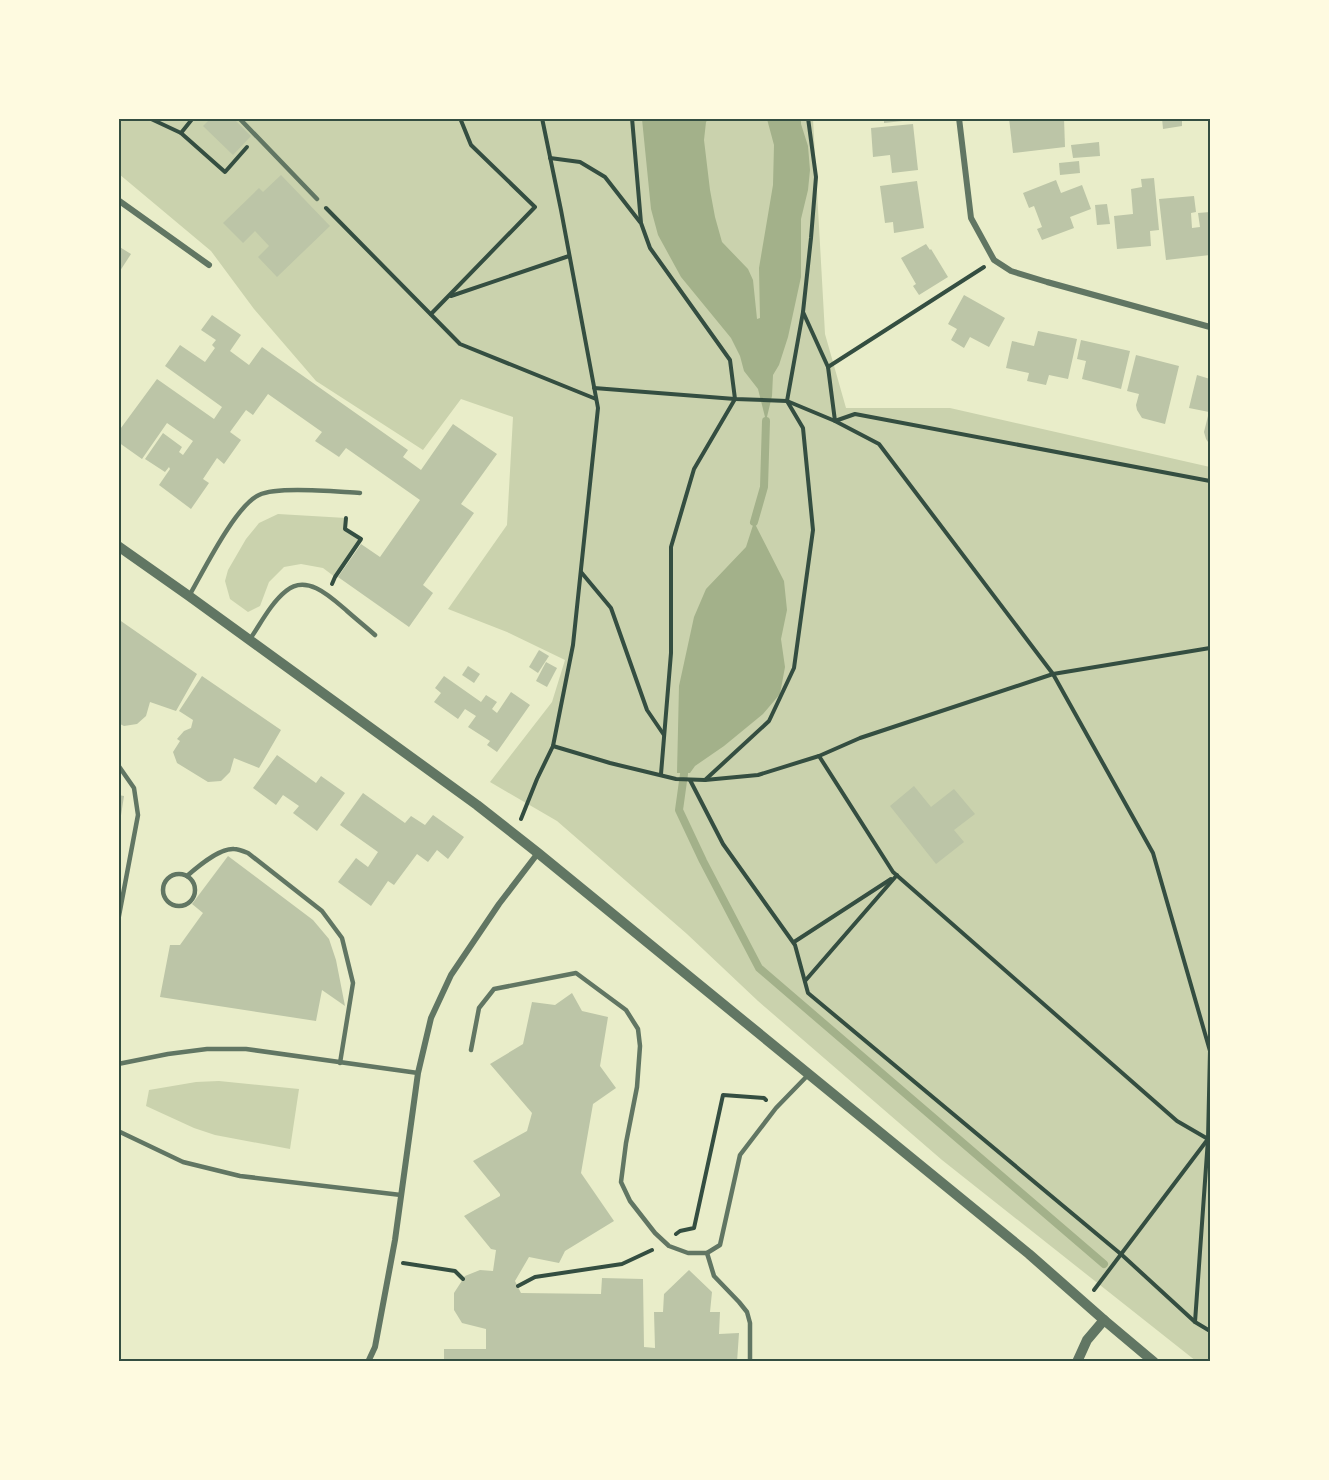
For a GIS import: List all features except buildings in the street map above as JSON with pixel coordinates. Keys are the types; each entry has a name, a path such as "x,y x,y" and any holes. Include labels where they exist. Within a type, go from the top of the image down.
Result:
{"street":[{"path":"959,118 971,218 994,260 1011,271 1210,327"},
{"path":"118,200 209,265"},
{"path":"118,546 515,834 1029,1254 1154,1362"},
{"path":"368,1362 375,1347 391,1261 418,1073 431,1018 451,975 499,904 538,853"},
{"path":"1077,1362 1087,1340 1104,1320"}],"lane":[{"path":"239,118 317,198"},
{"path":"189,596 216,548 243,508 260,495 283,490 360,493"},
{"path":"249,640 279,598 289,588 303,585 315,587 328,595 375,635"},
{"path":"118,765 134,788 138,815 118,921"},
{"path":"187,876 225,850 235,848 248,853 322,911 342,938 353,983 340,1063"},
{"path":"176,874 187,876 196,888 193,898 190,902 180,906 170,903 164,894 164,884 176,874"},
{"path":"471,1050 479,1008 494,988 576,973 626,1011 638,1029 640,1046 636,1088 621,1182 630,1201 655,1233 669,1246 688,1253 707,1253 720,1245 740,1155 776,1108 809,1074"},
{"path":"118,1064 168,1054 246,1048 418,1073"},
{"path":"118,1131 183,1162 240,1176 401,1195"},
{"path":"707,1253 714,1276 747,1312 750,1323 750,1362"}],"path":[{"path":"149,118 181,133 225,172 256,136"},
{"path":"181,133 194,118"},
{"path":"431,314 535,207 471,145 460,118"},
{"path":"515,834 553,746 573,645 598,408 542,118"},
{"path":"632,118 641,223 650,248 730,360 735,399 694,469 671,547 671,652 661,774"},
{"path":"705,780 769,721 794,669 813,530 803,428 787,401 803,312 816,177 808,118"},
{"path":"550,158 580,162 605,177 641,223"},
{"path":"317,198 460,344 596,399"},
{"path":"448,296 569,255"},
{"path":"828,367 994,260"},
{"path":"803,312 828,367 835,421"},
{"path":"594,388 787,401 835,421 879,444 1053,674 1153,853 1210,1051 1208,1139 1195,1322"},
{"path":"835,421 855,414 1210,481"},
{"path":"328,595 335,576 361,539 345,529 346,518"},
{"path":"581,572 610,608 646,710 664,735"},
{"path":"553,746 676,779 705,780 758,775 819,756 860,738 1053,674 1210,648"},
{"path":"819,756 893,872 1177,1121 1208,1139"},
{"path":"690,780 723,844 794,942 808,993 1122,1255 1195,1322 1210,1331"},
{"path":"794,942 897,875"},
{"path":"805,982 897,875"},
{"path":"518,1286 535,1277 622,1264 658,1247 680,1231 694,1228 723,1095 764,1098 776,1108"},
{"path":"1084,1303 1208,1139"},
{"path":"391,1261 455,1271 463,1279"}],"shaded area":[{"path":"119,119 813,119 825,334 846,408 950,408 1210,467 1210,1361 1196,1361 942,1160 758,1001 687,934 557,821 490,782 552,702 565,660 507,632 448,609 507,525 513,417 461,399 423,450 316,381 254,309 211,251 119,174"},
{"path":"642,119 708,119 704,140 715,217 722,242 748,269 753,280 757,319 760,318 759,268 773,185 774,145 767,119 801,119 808,146 810,170 801,219 801,277 788,337 779,365 773,375 772,396 766,421 758,389 744,371 731,338 681,277 658,235 651,209"},
{"path":"278,514 346,518 345,529 361,539 335,577 323,568 301,564 284,567 269,582 260,606 248,612 230,599 225,581 228,570 246,539 259,523"},
{"path":"754,522 784,581 787,610 781,639 785,667 780,694 763,714 695,766 690,773 677,773 679,686 694,617 706,589 746,547"},
{"path":"219,1081 299,1089 290,1149 215,1135 146,1106 149,1090 196,1082"}],"waterway":[{"path":"754,522 764,487 766,421"},
{"path":"684,774 679,810 759,968 1104,1264"}]}
